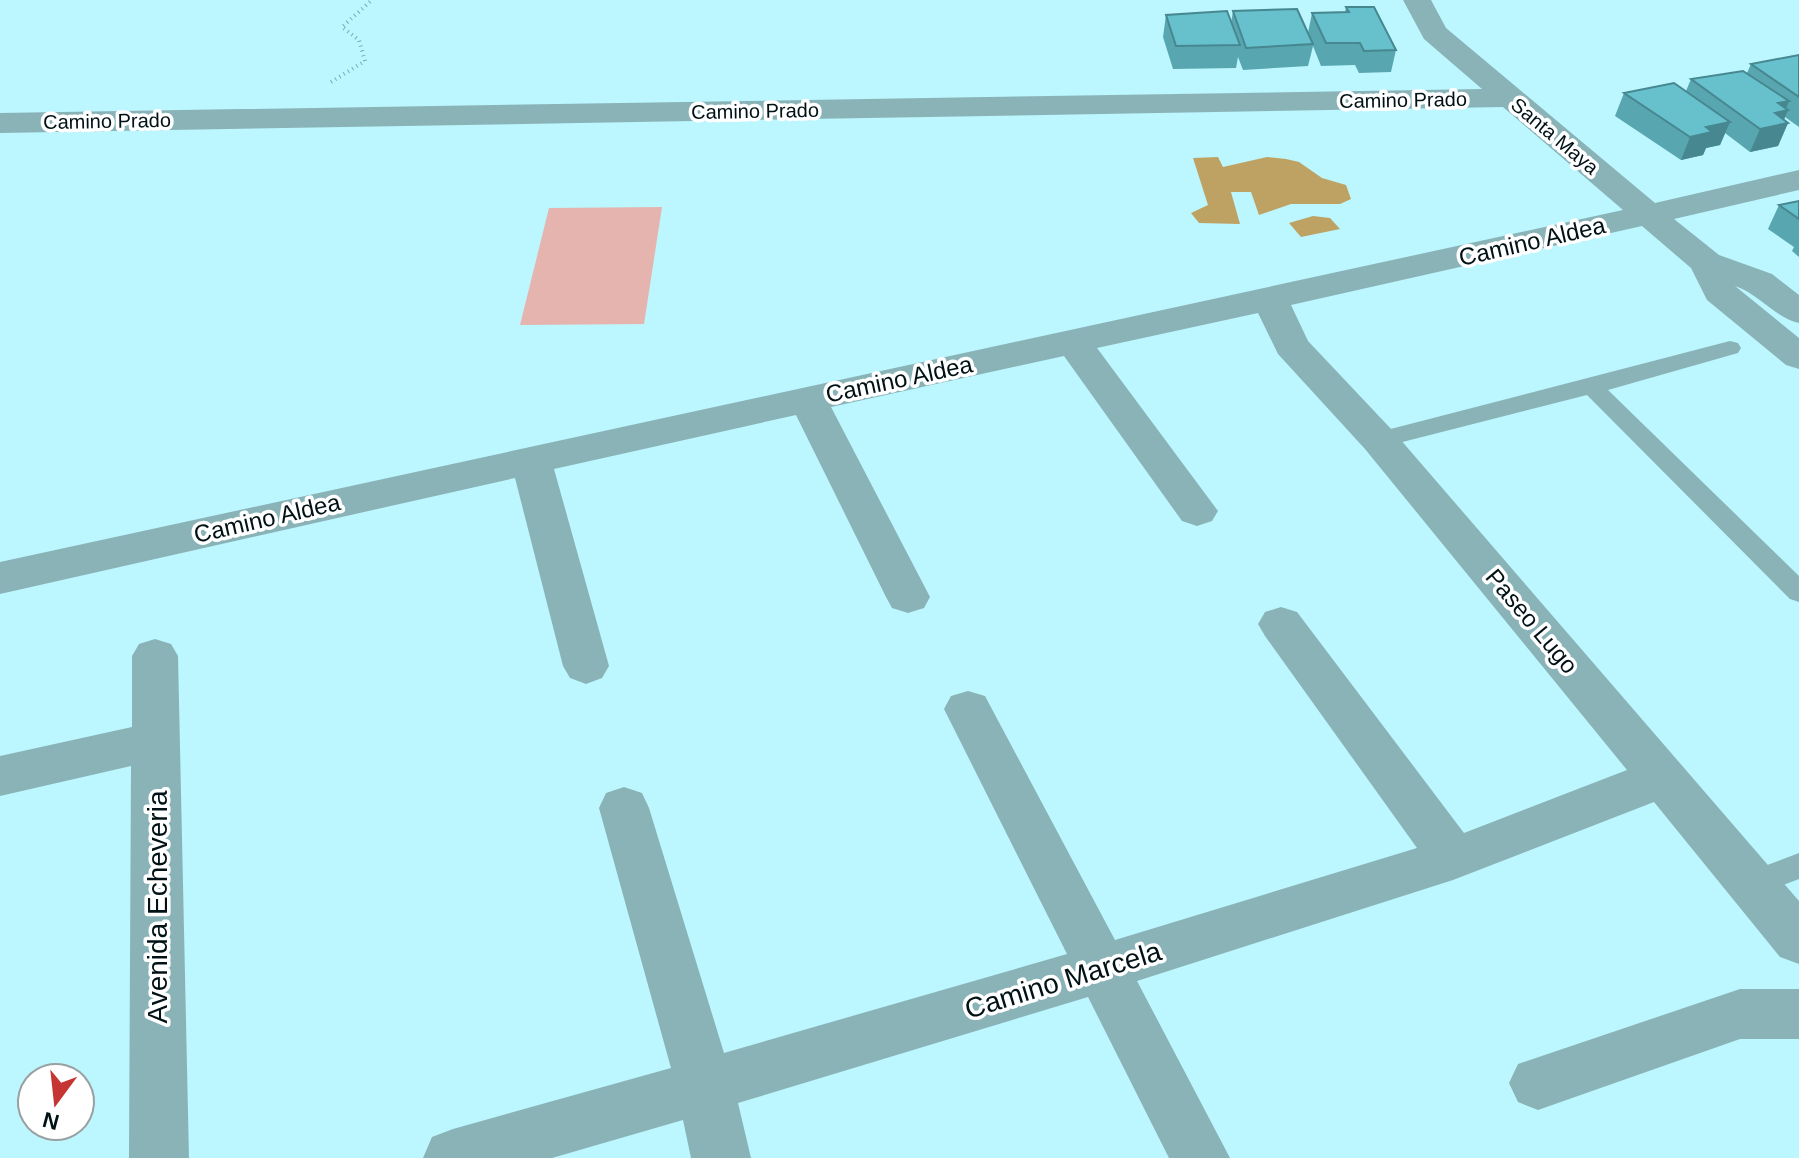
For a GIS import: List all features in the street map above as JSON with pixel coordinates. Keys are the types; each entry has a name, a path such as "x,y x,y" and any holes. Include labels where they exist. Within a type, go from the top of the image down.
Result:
{"street":[{"name":"Santa Maya","path":"1417,0 1434,33 1706,263 1759,282 1799,312"},
{"name":"Camino Prado","path":"0,123 1510,98"},
{"name":"Camino Aldea","path":"0,578 807,398 1271,301 1799,180"},
{"name":"Santa Maya","path":"1706,263 1720,292 1799,357"},
{"name":"Paseo Lugo","path":"1271,301 1291,346 1379,440 1799,940"},
{"path":"1073,342 1197,511"},
{"path":"807,398 908,597"},
{"path":"531,459 586,666"},
{"path":"1281,624 1453,858"},
{"name":"Avenida Echeveria","path":"155,656 159,1158"},
{"path":"968,709 1100,970 1200,1158"},
{"path":"0,776 156,741"},
{"name":"Camino Marcela","path":"453,1158 1100,970 1453,858 1599,806 1664,776"},
{"path":"624,808 705,1086 721,1158"},
{"path":"1538,1083 1740,1014 1799,1014"}],"lane":[{"path":"1379,440 1592,387 1730,348"},
{"path":"1592,387 1799,592"},
{"path":"1752,884 1799,866"}],"path":[{"path":"321,118 333,78 365,61 359,40 342,27 372,0"}],"shaded area":[{"path":"1218,157 1223,167 1267,157 1299,162 1322,178 1346,185 1351,199 1340,204 1291,204 1259,215 1251,192 1231,192 1240,224 1199,223 1191,213 1208,205 1193,158"},
{"path":"662,207 644,324 520,325 549,208"},
{"path":"1313,216 1330,218 1340,229 1301,237 1289,223"}],"building":[{"path":"1346,7 1374,7 1396,50 1364,51 1360,43 1326,43 1312,13 1349,12"},
{"path":"1297,9 1313,44 1246,48 1233,11"},
{"path":"1227,11 1240,45 1176,46 1166,15"},
{"path":"1799,55 1799,97 1751,64"},
{"path":"1743,71 1789,101 1778,103 1788,110 1775,113 1788,123 1760,129 1691,79"},
{"path":"1674,83 1730,122 1706,127 1712,132 1690,137 1624,93"},
{"path":"1799,201 1799,219 1779,205"}]}
